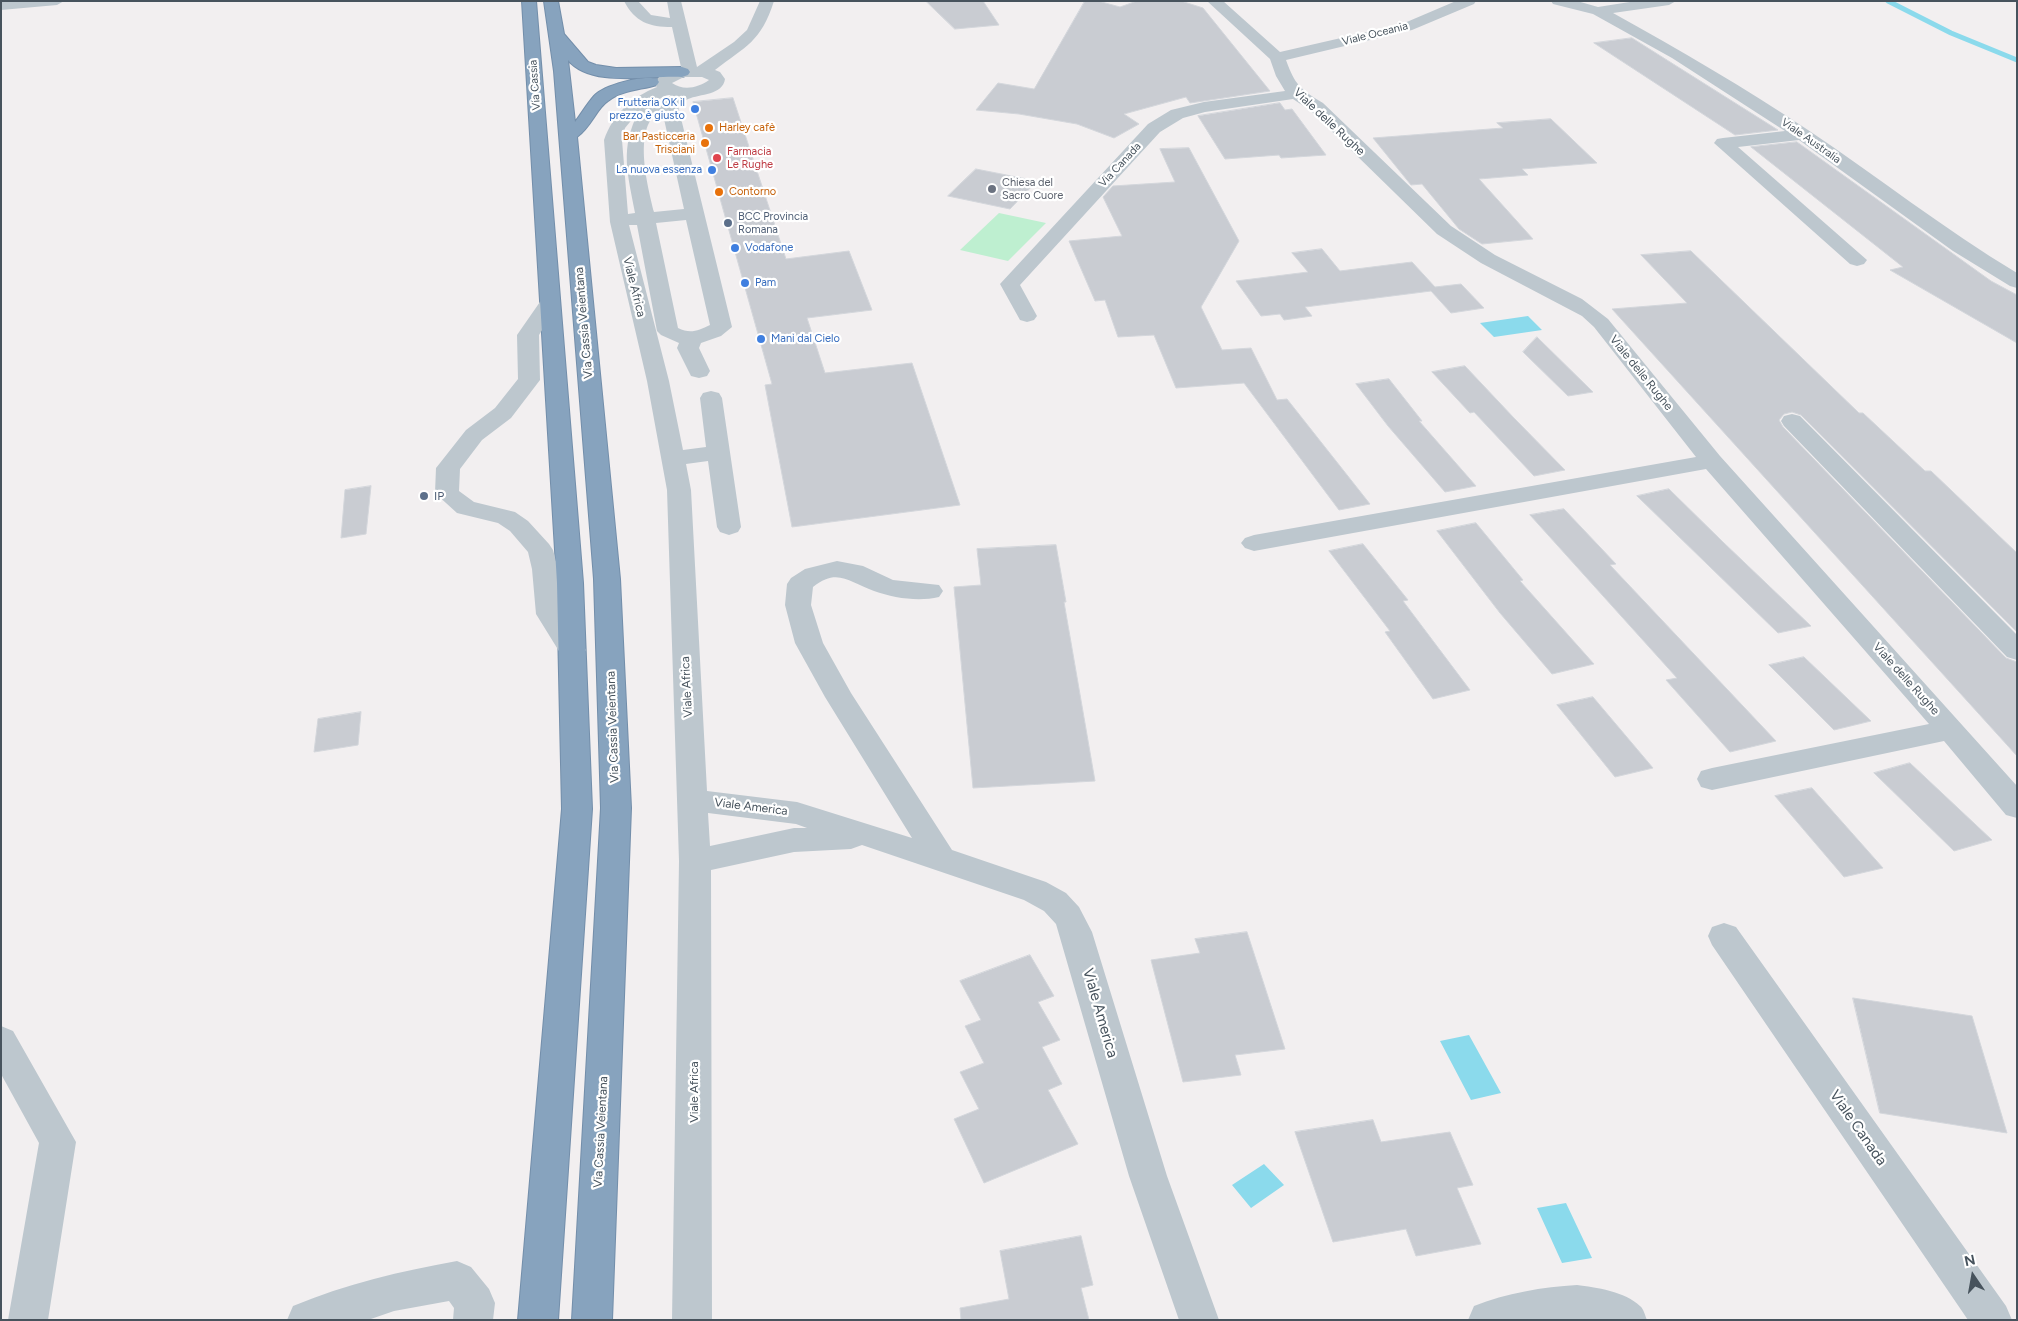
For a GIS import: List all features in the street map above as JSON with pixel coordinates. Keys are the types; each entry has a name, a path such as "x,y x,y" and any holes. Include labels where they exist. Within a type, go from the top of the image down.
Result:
{"highway":[{"name":"Via Cassia","path":"529,1 549,303"},
{"path":"551,1 562,71 568,136"},
{"path":"556,35 567,44 575,58 584,66 620,72 666,70 676,86"},
{"path":"517,58 534,72"},
{"path":"568,136 581,126 601,98 626,86 646,82 676,86"},
{"name":"Via Cassia Veientana","path":"568,136 607,580 616,808 592,1320"},
{"path":"538,1320 577,809 570,583 549,303"}],"street":[{"path":"1,6 57,1"},
{"path":"631,1 637,14 652,22 680,22"},
{"path":"674,1 680,22 676,86 695,213 721,327 706,336 692,339 679,337 668,331 634,160 639,127 648,110 676,86 714,75 717,82 709,88 680,96 676,86"},
{"name":"Viale Africa","path":"692,1320 695,861 685,664 679,490 657,376 619,222 613,140 617,126 630,110 646,97 676,86 744,41 756,28 767,1"},
{"name":"Viale delle Rughe","path":"1214,1 1277,57 1284,76 1296,94 1317,107 1444,230 1488,260 1575,303 1590,312 1601,323 1712,461 2017,807"},
{"name":"Viale Oceania","path":"1277,57 1407,27 1469,1"},
{"name":"Viale Australia","path":"1558,1 1598,11 1678,55 1802,134 1960,247 2017,282"},
{"name":"Viale Australia","path":"1598,11 1669,1"},
{"name":"Via Canada","path":"1027,316 1010,284 1154,128 1177,114 1204,107 1296,94"},
{"path":"1802,134 1723,143 1857,260"},
{"path":"619,222 695,213"},
{"path":"1526,279 1546,267"},
{"path":"549,303 528,335 529,380 503,413 474,435 448,468 447,493 466,508 506,517 518,526 540,550 545,569 549,614 572,650"},
{"path":"692,339 688,348 699,371"},
{"path":"711,398 729,527"},
{"path":"1792,421 2017,651"},
{"path":"674,458 718,453"},
{"path":"1254,543 1712,461"},
{"path":"930,591 907,590 882,585 842,568 826,570 810,576 800,584 798,605 809,643 839,697 888,772 941,859"},
{"path":"1712,779 1951,730"},
{"name":"Viale America","path":"693,800 797,813 1035,890 1055,902 1068,916 1076,932 1144,1163 1181,1274 1199,1320"},
{"name":"Viale America","path":"695,861 794,840 865,836"},
{"name":"Viale Canada","path":"1724,936 1992,1320"},
{"path":"1,1042 58,1142 28,1320"},
{"path":"307,1320 394,1292 457,1280 475,1302 473,1320"},
{"path":"1488,1320 1578,1304 1603,1307 1627,1320"}],"green space":[{"path":"999,213 1046,223 1008,261 960,250"}],"water":[{"path":"1528,316 1542,330 1494,337 1480,323"},
{"path":"1469,1035 1501,1093 1471,1100 1440,1041"},
{"path":"1264,1164 1284,1185 1251,1208 1232,1185"},
{"path":"1566,1203 1592,1258 1562,1263 1537,1208"}],"building":[{"path":"926,1 983,1 999,25 955,29"},
{"path":"1085,1 1098,1 1120,7 1137,1 1181,1 1203,8 1270,91 1190,103 1186,97 1124,114 1139,124 1114,138 1077,124 1019,114 976,110 998,83 1034,89"},
{"path":"1632,38 1778,130 1735,135 1594,43"},
{"path":"733,98 786,259 849,251 872,310 807,318 825,373 912,363 960,505 792,527 765,385 772,384 693,102"},
{"path":"1280,103 1285,110 1292,109 1326,155 1281,158 1279,155 1225,159 1198,116"},
{"path":"1551,119 1597,163 1522,169 1528,175 1479,179 1533,239 1482,244 1459,229 1422,184 1411,185 1373,138 1503,128 1497,123"},
{"path":"1797,142 1991,281 2017,295 2017,343 1890,270 1903,267 1751,147"},
{"path":"1189,148 1239,241 1201,307 1222,350 1251,348 1277,400 1287,399 1370,504 1339,510 1244,383 1176,388 1154,335 1118,337 1105,300 1095,301 1069,241 1122,236 1103,197 1113,186 1175,182 1160,149"},
{"name":"Chiesa del Sacro Cuore","path":"976,169 1037,181 1010,209 948,196"},
{"path":"1322,249 1340,271 1412,262 1435,287 1461,284 1484,308 1451,313 1431,291 1305,307 1312,316 1284,320 1280,314 1261,316 1236,281 1308,272 1292,253"},
{"path":"1691,251 1859,413 1863,413 1925,471 1931,471 2017,553 2017,632 1801,415 1792,412 1784,414 1779,420 1783,427 2006,658 2017,662 2017,756 1612,309 1687,303 1641,255"},
{"path":"1537,337 1593,392 1568,396 1523,352"},
{"path":"1465,366 1565,470 1534,476 1474,412 1470,413 1432,372"},
{"path":"1389,379 1422,421 1419,421 1476,486 1445,492 1388,426 1356,384"},
{"path":"371,486 366,534 341,538 345,490"},
{"path":"1669,489 1811,626 1778,633 1637,496"},
{"path":"1564,509 1616,564 1610,565 1776,741 1730,752 1666,680 1677,678 1530,515"},
{"path":"1476,523 1523,580 1520,581 1594,664 1552,674 1500,613 1437,531"},
{"path":"1363,544 1408,600 1403,601 1470,690 1433,699 1385,632 1390,631 1329,551"},
{"path":"1056,545 1095,781 973,788 954,587 981,585 977,549"},
{"path":"1804,657 1871,721 1834,730 1769,665"},
{"path":"1593,697 1653,768 1615,777 1557,705"},
{"path":"361,712 358,745 314,752 318,719"},
{"path":"1910,763 1992,840 1954,851 1874,773"},
{"path":"1812,788 1883,868 1844,877 1775,796"},
{"path":"1247,932 1285,1049 1235,1055 1241,1075 1183,1082 1151,960 1200,953 1195,939"},
{"path":"1030,955 1054,996 1038,1002 1060,1040 1042,1047 1062,1084 1048,1090 1078,1144 984,1183 954,1119 979,1109 960,1072 984,1063 965,1026 981,1020 960,981"},
{"path":"1853,998 1972,1016 2007,1133 1880,1113"},
{"path":"1373,1120 1381,1142 1450,1132 1473,1185 1457,1188 1481,1244 1416,1256 1406,1229 1333,1242 1295,1132"},
{"path":"1081,1236 1093,1285 1081,1288 1089,1320 961,1320 960,1308 1009,1299 1000,1251"}],"waterway":[{"path":"1888,1 1951,33 2017,60"}],"place":[{"name":"Frutteria OK il prezzo è giusto","path":"695,109"},
{"name":"Harley cafè","path":"709,128"},
{"name":"Bar Pasticceria Trisciani","path":"705,143"},
{"name":"Farmacia Le Rughe","path":"717,158"},
{"name":"La nuova essenza","path":"712,170"},
{"name":"Chiesa del Sacro Cuore","path":"992,189"},
{"name":"Contorno","path":"719,192"},
{"name":"BCC Provincia Romana","path":"728,223"},
{"name":"Vodafone","path":"735,248"},
{"name":"Pam","path":"745,283"},
{"name":"Mani dal Cielo","path":"761,339"},
{"name":"IP","path":"424,496"}]}
